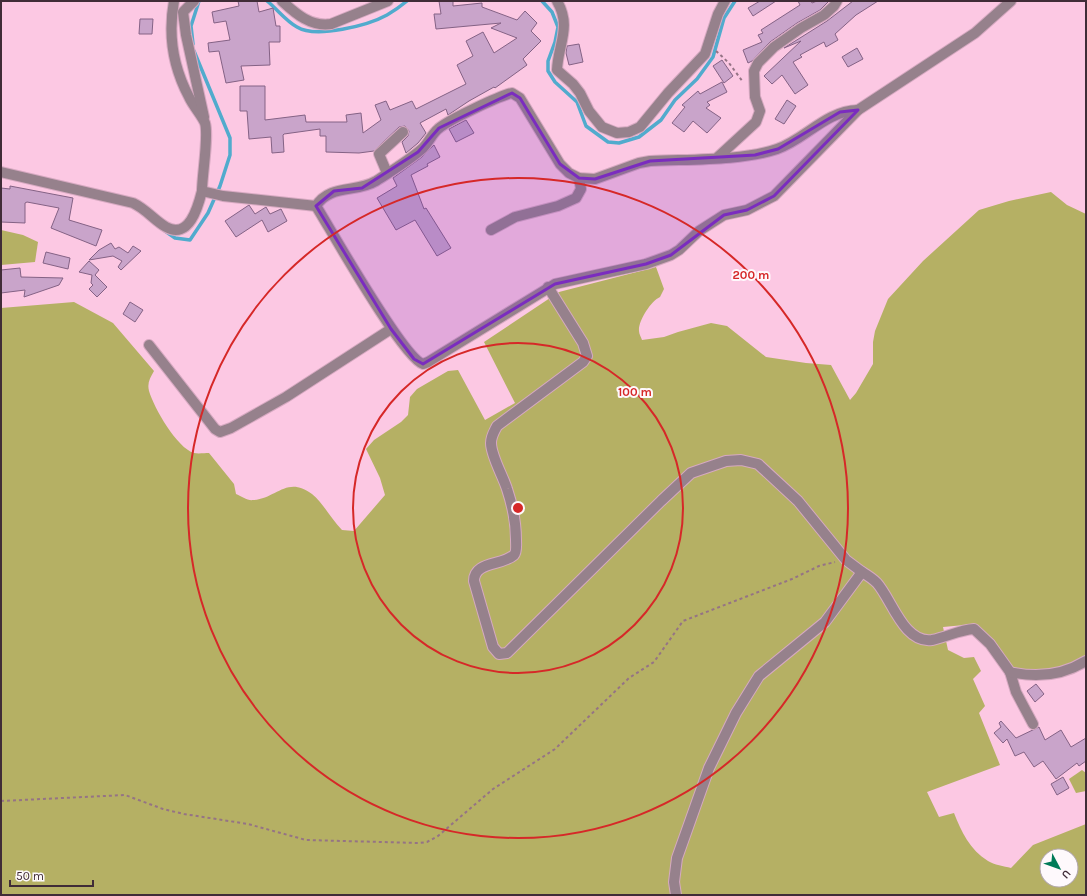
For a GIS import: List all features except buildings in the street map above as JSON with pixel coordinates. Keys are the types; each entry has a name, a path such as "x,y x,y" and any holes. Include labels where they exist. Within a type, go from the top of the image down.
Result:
{"street":[{"path":"174,1 171,28 174,53 182,83 205,124"},
{"path":"1,172 133,204 146,210 167,227 175,230 186,227 198,208 202,191 205,153 205,124 186,35 182,1"},
{"path":"183,12 194,1"},
{"path":"282,1 296,13 312,22 322,25 331,24 388,1"},
{"path":"557,1 562,9 564,19 564,36 557,70 573,84 580,93 589,111 602,127 613,133 617,133 629,132 640,127 672,89 701,59 709,46 709,39 725,1"},
{"path":"718,157 756,122 760,111 755,97 754,71 758,63 774,47 800,28 824,15 834,6 837,1"},
{"path":"316,206 392,329 414,359 423,364 548,287 555,284 646,264 671,254 679,250 699,231 724,215 747,210 774,196 858,110 975,33 1011,1"},
{"path":"316,206 320,199 334,191 362,188 418,152 439,128 484,105 512,94 520,98 560,164 569,173 579,178 595,179 639,163 650,161 755,154 778,149 840,112 858,110"},
{"path":"387,173 379,154 403,132"},
{"path":"491,230 515,217 558,206 576,198 581,189 579,178"},
{"path":"202,191 223,196 316,206"},
{"path":"548,287 583,343 586,356 583,362 497,426 492,435 491,444 507,490 516,539 516,551 514,555 496,563 479,568 474,576 474,581 493,647 499,654 507,653 691,473 726,461 741,460 758,464 798,501 846,560 876,583 906,628 915,637 931,640 962,630 974,629 990,644 1010,672 1016,692 1034,724"},
{"path":"149,345 215,429 220,432 231,428 286,397 392,329"},
{"path":"676,895 674,882 677,858 709,768 736,713 760,676 826,622 862,572"},
{"path":"1010,672 1025,675 1056,673 1076,667 1086,661"}],"path":[{"path":"714,49 722,56 755,97"},
{"path":"1,801 125,796 163,809 184,814 248,824 306,840 419,844 427,842 438,836 493,789 555,749 629,678 654,662 683,621 792,579 819,566 846,560"}],"highlighted area":[{"path":"512,93 520,98 560,164 579,178 595,179 650,161 755,155 778,149 840,112 858,110 774,196 747,210 724,215 671,255 646,264 555,284 423,364 414,359 391,329 316,206 334,191 362,188 418,152 439,128"}],"shaded area":[{"path":"1051,192 1067,205 1086,214 1086,655 1069,664 1051,669 1032,670 1013,668 994,640 975,624 943,627 948,650 964,658 974,657 981,671 973,679 985,706 979,713 1000,765 927,792 939,817 954,813 967,840 982,857 993,864 1011,868 1033,845 1086,824 1086,895 1,895 1,308 74,302 113,323 154,371 150,378 148,388 161,417 174,436 187,450 194,453 209,453 234,484 236,494 253,500 261,499 288,487 303,489 316,498 342,530 354,531 385,495 380,478 366,449 374,440 401,422 408,415 410,397 417,389 448,371 458,370 485,420 515,403 484,342 559,292 656,267 664,289 660,297 656,299 649,307 643,317 639,327 642,340 664,337 711,323 727,326 766,357 831,365 850,400 856,393 873,364 873,342 875,331 888,299 923,261 979,210 1009,201"},
{"path":"1,230 23,235 38,242 35,262 1,265"},
{"path":"1082,770 1086,773 1086,791 1076,793 1069,779"}],"waterway":[{"path":"193,44 191,26 199,1"},
{"path":"267,1 289,22 297,27 317,32 342,29 368,23 387,15 407,1"},
{"path":"542,1 552,12 558,27 555,42 548,61 548,71 555,82 577,102 586,126 608,142 619,143 639,137 661,120 675,100 697,79 713,57 724,18 735,1"},
{"path":"165,231 175,238 190,240 208,213 220,186 230,155 230,138 194,51"}]}
